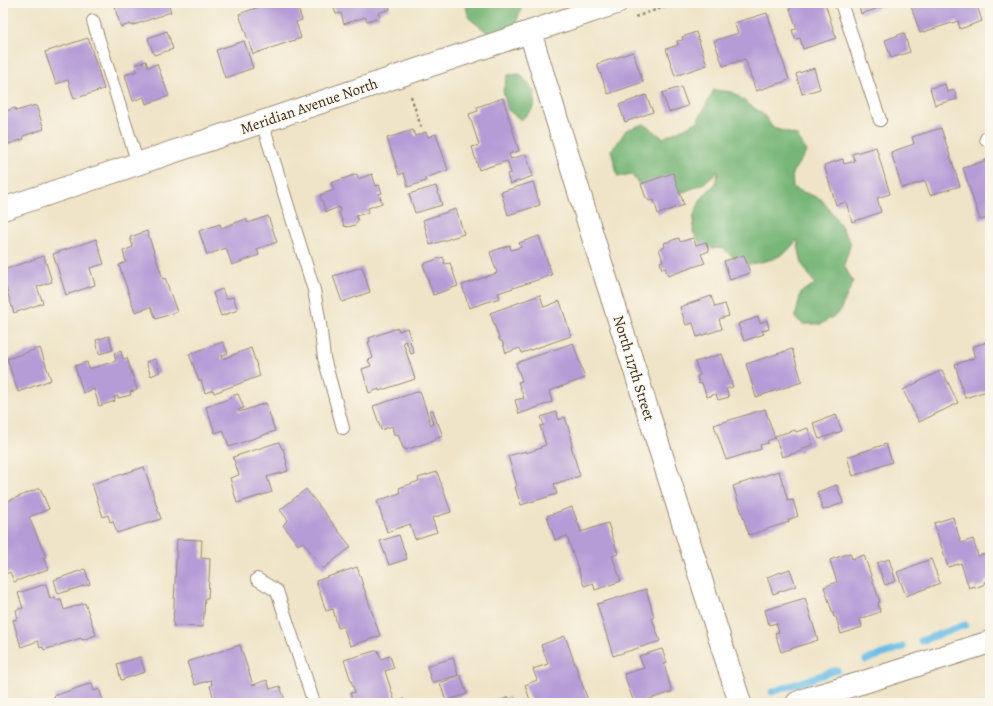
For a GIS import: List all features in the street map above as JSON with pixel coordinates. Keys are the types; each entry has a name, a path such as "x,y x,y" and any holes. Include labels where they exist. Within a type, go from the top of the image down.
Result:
{"street":[{"name":"Meridian Avenue North","path":"3,209 616,3"},
{"name":"North 117th Street","path":"530,32 595,244 740,703"},
{"path":"796,703 990,642"}],"lane":[{"path":"841,3 880,120"},
{"path":"93,21 138,164"},
{"path":"262,122 314,290 324,358 343,428"},
{"path":"257,579 277,591 314,703"}],"path":[{"path":"410,95 421,127"}],"green space":[{"path":"465,3 523,3 515,27 488,33 469,18"},
{"path":"520,74 535,92 534,108 521,120 508,110 503,90 508,75"},
{"path":"714,90 732,92 764,115 773,128 796,135 807,151 792,173 793,188 821,199 835,217 851,243 844,265 853,282 839,313 821,324 803,324 795,318 801,292 815,284 802,264 797,240 787,251 776,258 742,265 724,249 702,247 693,232 694,215 701,199 716,183 718,171 703,184 669,198 654,195 638,183 631,174 618,177 611,150 626,130 644,124 663,138 697,122"}],"building":[{"path":"113,3 168,3 171,12 131,26 131,24 121,27"},
{"path":"270,3 296,3 302,20 296,22 301,38 253,54 239,14"},
{"path":"332,3 388,3 390,9 378,13 380,17 367,21 365,17 344,24 341,13 336,14"},
{"path":"800,3 825,3 836,38 803,49 800,38 795,39 792,30 797,29 789,6"},
{"path":"858,3 893,3 861,14"},
{"path":"910,3 976,3 982,21 960,29 958,21 920,33"},
{"path":"767,13 789,80 756,91 745,59 723,66 714,41 738,33 734,23"},
{"path":"167,31 173,49 154,55 148,38"},
{"path":"696,32 707,65 675,76 666,49 678,45 677,41 683,40 682,37"},
{"path":"904,33 910,52 891,58 885,40"},
{"path":"88,38 104,89 74,99 68,80 56,84 45,52"},
{"path":"244,41 253,68 225,78 216,50"},
{"path":"633,52 643,82 608,94 597,64"},
{"path":"146,61 148,67 157,64 169,96 146,104 144,97 133,101 125,75 137,71 135,65"},
{"path":"814,68 820,89 802,94 796,74"},
{"path":"945,84 947,92 954,90 957,99 935,105 930,88"},
{"path":"681,87 688,106 669,112 662,93"},
{"path":"646,95 653,112 625,122 619,105"},
{"path":"503,98 519,151 509,154 511,159 526,154 533,176 510,184 507,174 511,173 507,161 479,170 472,147 479,145 469,114 478,111 477,107"},
{"path":"36,105 44,129 23,136 24,139 6,145 5,142 3,142 3,112 15,108 16,111"},
{"path":"941,128 960,186 930,195 925,181 902,188 891,152 914,144 912,137"},
{"path":"413,130 415,136 426,132 428,137 436,134 448,170 425,178 426,181 408,187 404,173 399,175 387,138"},
{"path":"876,147 890,194 877,198 881,212 852,222 846,202 836,205 824,165 843,159 844,164 855,161 852,154"},
{"path":"990,159 990,217 980,220 963,168"},
{"path":"673,173 684,205 658,214 654,200 649,201 646,198 641,184"},
{"path":"357,174 358,179 372,174 376,186 379,185 382,193 379,194 382,203 368,208 369,212 356,216 358,220 355,225 348,227 344,226 339,212 339,207 326,212 320,195 334,190 331,183"},
{"path":"533,182 540,205 508,215 501,192"},
{"path":"436,186 442,205 415,213 409,194"},
{"path":"456,209 464,234 430,245 423,220"},
{"path":"268,216 277,242 257,249 259,255 232,265 226,248 207,255 199,231 220,224 221,228 246,219 248,223"},
{"path":"147,231 163,279 165,278 177,312 156,319 151,307 135,312 119,265 126,262 123,251 133,247 130,237"},
{"path":"539,236 552,275 498,293 500,298 469,308 462,285 497,273 490,252 510,245 511,250 521,247 519,243"},
{"path":"679,238 680,242 693,238 696,245 706,242 709,251 701,254 705,263 668,276 665,268 662,269 660,262 663,261 659,249 665,247 664,243"},
{"path":"96,239 104,264 90,268 95,285 66,295 53,254"},
{"path":"744,255 750,273 730,280 724,261"},
{"path":"44,256 52,282 37,287 43,303 14,313 3,279 3,270"},
{"path":"443,257 445,264 450,263 458,286 433,295 423,264"},
{"path":"362,267 370,292 342,302 333,276"},
{"path":"222,289 226,299 233,297 238,310 221,316 213,293"},
{"path":"540,295 544,307 560,301 571,336 522,353 520,348 506,353 490,313"},
{"path":"711,296 715,307 725,304 729,316 719,319 722,329 697,337 693,323 686,325 680,307"},
{"path":"758,317 760,323 767,320 769,329 762,331 764,334 744,341 738,324"},
{"path":"398,328 399,331 407,328 411,340 414,353 411,354 406,341 403,342 415,379 369,393 362,369 371,366 368,360 373,358 368,342 370,342 369,338"},
{"path":"109,336 113,350 99,354 96,340"},
{"path":"990,341 990,390 965,398 955,364 975,358 972,347"},
{"path":"223,342 228,353 221,356 222,359 251,348 260,376 214,393 213,390 205,393 201,380 199,381 189,354"},
{"path":"573,343 585,378 549,391 552,402 519,414 515,400 524,398 518,382 522,381 516,363"},
{"path":"40,348 51,380 18,392 7,359"},
{"path":"792,349 802,382 756,397 746,364"},
{"path":"121,351 123,359 127,358 137,390 130,392 131,395 118,398 118,396 114,397 115,401 99,406 94,389 83,393 75,366 87,362 89,369 116,361 114,353"},
{"path":"722,354 733,387 726,389 729,397 718,400 716,394 707,397 702,383 699,384 697,376 700,375 695,362"},
{"path":"155,359 160,372 151,376 146,362"},
{"path":"942,370 958,403 919,422 903,390"},
{"path":"420,391 431,425 433,424 429,411 433,410 443,436 435,438 436,440 405,450 398,434 394,435 392,426 381,430 373,406"},
{"path":"238,394 244,408 238,410 239,412 266,403 275,431 229,447 223,430 215,433 206,407"},
{"path":"765,409 775,438 767,441 768,443 760,445 761,449 726,460 714,425"},
{"path":"556,412 559,420 565,417 572,439 571,446 580,476 554,484 557,494 521,505 508,456 526,451 526,453 546,445 540,426 544,425 541,417"},
{"path":"836,415 842,431 819,439 813,423"},
{"path":"808,428 813,445 801,449 802,451 782,457 775,436"},
{"path":"279,442 282,449 283,448 288,471 267,477 272,492 237,503 230,478 239,475 233,457"},
{"path":"886,444 892,462 853,476 847,457"},
{"path":"144,467 161,519 117,533 113,521 110,522 108,515 103,517 92,484"},
{"path":"779,471 788,501 793,500 798,516 788,520 789,522 749,535 733,486"},
{"path":"437,472 451,512 432,518 437,532 415,539 410,524 387,532 377,501 400,493 399,488 419,481 418,478"},
{"path":"837,485 843,503 823,510 817,492"},
{"path":"40,488 49,509 29,517 46,557 43,558 48,569 14,582 10,572 6,574 3,566 3,503"},
{"path":"306,489 351,547 323,569 303,542 298,545 283,525 288,520 280,510"},
{"path":"572,507 581,532 608,523 618,554 612,556 621,581 595,590 593,583 584,586 567,536 555,540 547,516"},
{"path":"953,517 961,543 973,539 978,556 990,552 990,580 975,588 975,586 969,588 961,563 948,567 934,523"},
{"path":"399,535 407,559 389,565 380,541"},
{"path":"177,539 202,540 201,558 210,559 208,598 205,598 203,627 173,626"},
{"path":"850,553 852,559 864,555 880,602 878,603 880,612 860,619 862,627 841,634 824,587 837,582 830,560"},
{"path":"889,559 896,581 885,585 877,563"},
{"path":"931,559 940,583 906,596 897,572"},
{"path":"357,567 380,636 350,646 343,626 338,628 333,609 326,611 316,581"},
{"path":"85,569 90,584 58,594 54,580"},
{"path":"790,569 796,586 773,594 767,577"},
{"path":"46,584 50,599 55,597 56,600 61,599 64,610 85,603 96,635 82,640 81,638 44,650 43,647 40,648 38,641 21,647 13,620 18,619 16,610 23,608 18,593"},
{"path":"646,589 654,617 652,618 660,641 613,656 597,604"},
{"path":"805,598 818,640 781,652 775,633 779,632 776,623 769,625 765,610"},
{"path":"565,636 589,703 531,703 525,685 537,680 533,669 548,664 541,645"},
{"path":"240,645 253,685 267,680 270,689 280,686 286,703 241,703 240,699 229,703 215,703 210,686 212,685 211,680 195,685 187,662"},
{"path":"662,649 667,663 664,664 672,692 634,703 624,674 644,668 639,656"},
{"path":"378,650 381,659 390,656 394,668 385,671 395,702 404,699 406,703 354,703 350,693 355,692 344,660"},
{"path":"140,657 145,672 121,680 117,664"},
{"path":"453,658 458,675 432,683 427,666"},
{"path":"460,675 467,694 446,701 440,683"},
{"path":"92,683 94,691 99,689 104,703 56,703 54,696"},
{"path":"509,697 511,703 493,703"}],"waterway":[{"path":"921,641 965,625"},
{"path":"866,660 903,647"},
{"path":"772,692 837,670"}]}
